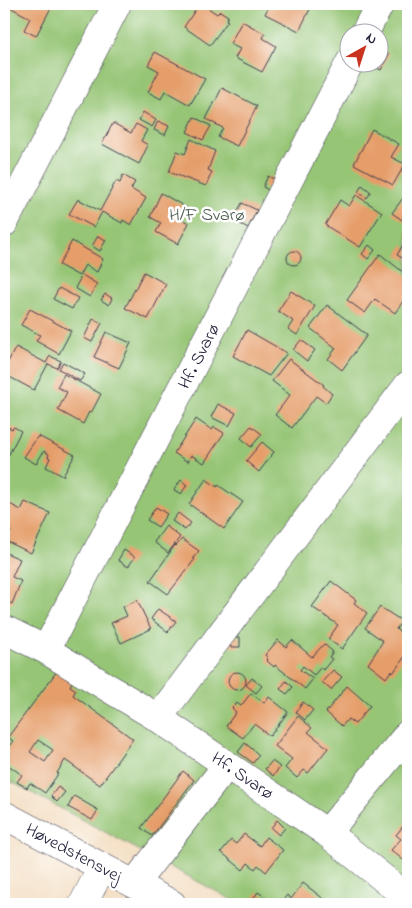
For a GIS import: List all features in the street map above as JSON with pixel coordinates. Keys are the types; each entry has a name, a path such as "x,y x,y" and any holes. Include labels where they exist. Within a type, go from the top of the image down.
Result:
{"street":[{"path":"4,223 118,4"},
{"path":"370,22 380,4"},
{"name":"Hf. Svarø","path":"46,650 345,72"},
{"path":"158,718 408,385"},
{"name":"Hf. Svarø","path":"4,629 46,650 158,718 327,833 408,898"},
{"path":"327,833 408,734"},
{"path":"134,884 227,765"},
{"name":"Høvedstensvej","path":"4,815 172,904"},
{"path":"83,904 102,867"}],"green space":[{"name":"H/F Svarø","path":"4,4 408,4 408,904 240,904 4,778"}],"building":[{"path":"4,4 53,4 36,36 24,30 30,18"},
{"path":"199,4 217,14 220,11 228,16 226,20 228,21 210,45 184,27"},
{"path":"270,4 299,4 310,9 299,31 265,14"},
{"path":"242,21 265,34 263,38 276,46 262,72 235,58 240,49 230,44"},
{"path":"155,52 205,79 190,105 165,91 161,99 148,92 159,71 148,65"},
{"path":"222,88 257,106 237,146 218,137 223,128 206,119"},
{"path":"143,112 156,120 152,127 139,120"},
{"path":"194,117 211,126 203,140 187,132"},
{"path":"158,121 169,126 165,135 154,130"},
{"path":"113,123 131,133 136,124 147,130 141,141 148,145 139,164 102,144"},
{"path":"372,129 399,144 391,157 405,164 393,185 354,164"},
{"path":"191,139 215,151 208,170 212,172 206,186 169,172 177,151 185,154"},
{"path":"123,175 135,182 131,189 146,198 131,225 123,220 122,223 102,212 94,227 69,214 78,199 100,211 116,181 120,183"},
{"path":"268,176 276,180 270,191 263,187"},
{"path":"362,185 371,192 367,198 358,192"},
{"path":"161,193 187,208 181,219 189,223 178,244 156,232 161,223 150,217"},
{"path":"406,194 408,195 408,224 392,213"},
{"path":"356,195 382,212 360,247 325,225 340,200 349,206"},
{"path":"242,203 257,210 248,228 233,220"},
{"path":"98,236 106,240 100,251 92,246"},
{"path":"72,241 103,259 97,272 85,265 79,276 59,265"},
{"path":"369,245 375,250 368,259 362,254"},
{"path":"403,245 408,249 406,260 397,255"},
{"path":"291,251 297,251 301,258 297,265 291,265 287,261 287,255"},
{"path":"380,254 408,276 408,294 395,313 375,299 365,313 347,300"},
{"path":"144,272 166,284 148,319 125,308"},
{"path":"82,275 97,284 90,297 75,288"},
{"path":"59,288 78,298 72,309 53,299"},
{"path":"291,291 315,306 297,335 288,329 293,321 278,311"},
{"path":"105,294 112,298 109,305 101,300"},
{"path":"327,305 367,335 342,370 328,359 336,348 310,328"},
{"path":"30,309 71,331 59,354 36,341 40,335 21,325"},
{"path":"93,319 102,323 92,342 84,338"},
{"path":"247,330 287,353 269,376 233,356"},
{"path":"106,332 131,343 119,368 94,357"},
{"path":"301,340 315,350 307,361 293,350"},
{"path":"16,347 46,363 50,356 61,361 57,368 48,364 34,390 4,374 4,369"},
{"path":"289,359 324,385 332,394 326,403 316,396 292,428 275,415 290,395 272,381"},
{"path":"63,362 85,374 80,381 59,369"},
{"path":"64,374 101,394 83,424 58,410 67,392 57,387"},
{"path":"218,404 236,413 229,426 211,417"},
{"path":"196,419 212,430 214,427 224,433 204,463 191,455 188,462 174,453"},
{"path":"4,425 21,431 7,458 4,456"},
{"path":"251,426 262,434 251,447 241,438"},
{"path":"38,436 75,455 63,476 46,467 50,458 48,457 49,454 44,451 36,464 24,457"},
{"path":"262,442 274,452 259,472 246,461"},
{"path":"206,479 243,502 224,529 189,504"},
{"path":"181,480 187,485 181,494 174,490"},
{"path":"6,502 21,510 25,502 50,513 31,553 6,541 11,531 4,528 4,506"},
{"path":"156,507 167,514 158,527 147,520"},
{"path":"178,513 191,523 185,530 172,521"},
{"path":"166,526 180,537 168,553 154,542"},
{"path":"182,539 199,551 168,594 150,581 175,545"},
{"path":"124,550 135,557 128,567 118,560"},
{"path":"4,552 20,559 12,577 21,581 12,604 4,600"},
{"path":"331,581 356,600 354,603 367,613 342,649 328,639 338,625 312,607"},
{"path":"137,600 151,629 121,643 111,623 127,616 123,607"},
{"path":"380,607 402,621 396,629 408,638 408,652 393,673 391,671 386,678 368,664 383,641 365,628"},
{"path":"158,609 176,621 168,632 151,619"},
{"path":"230,637 240,637 240,647 230,647"},
{"path":"278,640 286,647 292,640 312,657 324,644 333,652 329,657 332,659 323,670 321,667 314,675 303,666 300,670 313,679 305,689 266,660 268,658 265,655"},
{"path":"333,670 342,677 331,690 322,682"},
{"path":"57,671 72,682 70,686 76,690 73,695 133,739 100,785 65,760 45,793 30,783 27,788 17,782 22,775 4,762 4,753 13,741 8,737","holes":["38,740 53,750 45,762 30,752"]},
{"path":"233,672 241,672 246,677 244,688 233,690 228,685 228,677"},
{"path":"252,678 262,686 256,693 246,685"},
{"path":"286,681 293,687 287,694 280,689"},
{"path":"347,686 370,706 355,724 348,719 342,726 326,712"},
{"path":"251,693 264,703 269,697 288,712 270,736 254,724 243,738 226,726 236,712 232,708 237,703 241,706"},
{"path":"303,702 313,710 305,720 296,712"},
{"path":"298,716 312,728 308,732 328,748 308,773 304,770 297,778 285,768 292,759 275,746"},
{"path":"245,743 259,755 253,763 238,752"},
{"path":"272,761 280,767 273,776 265,769"},
{"path":"183,771 194,780 152,836 141,828"},
{"path":"58,787 65,792 57,802 51,796"},
{"path":"74,796 98,810 92,820 68,807"},
{"path":"277,820 285,828 279,835 271,828"},
{"path":"408,820 408,864 391,850 401,839 396,835"},
{"path":"244,834 260,846 266,837 283,850 266,872 258,865 255,869 248,863 243,870 221,852 231,840 236,844"},
{"path":"303,883 329,904 280,904 287,895 291,899"},
{"path":"258,892 273,903 253,904 251,902"}]}
